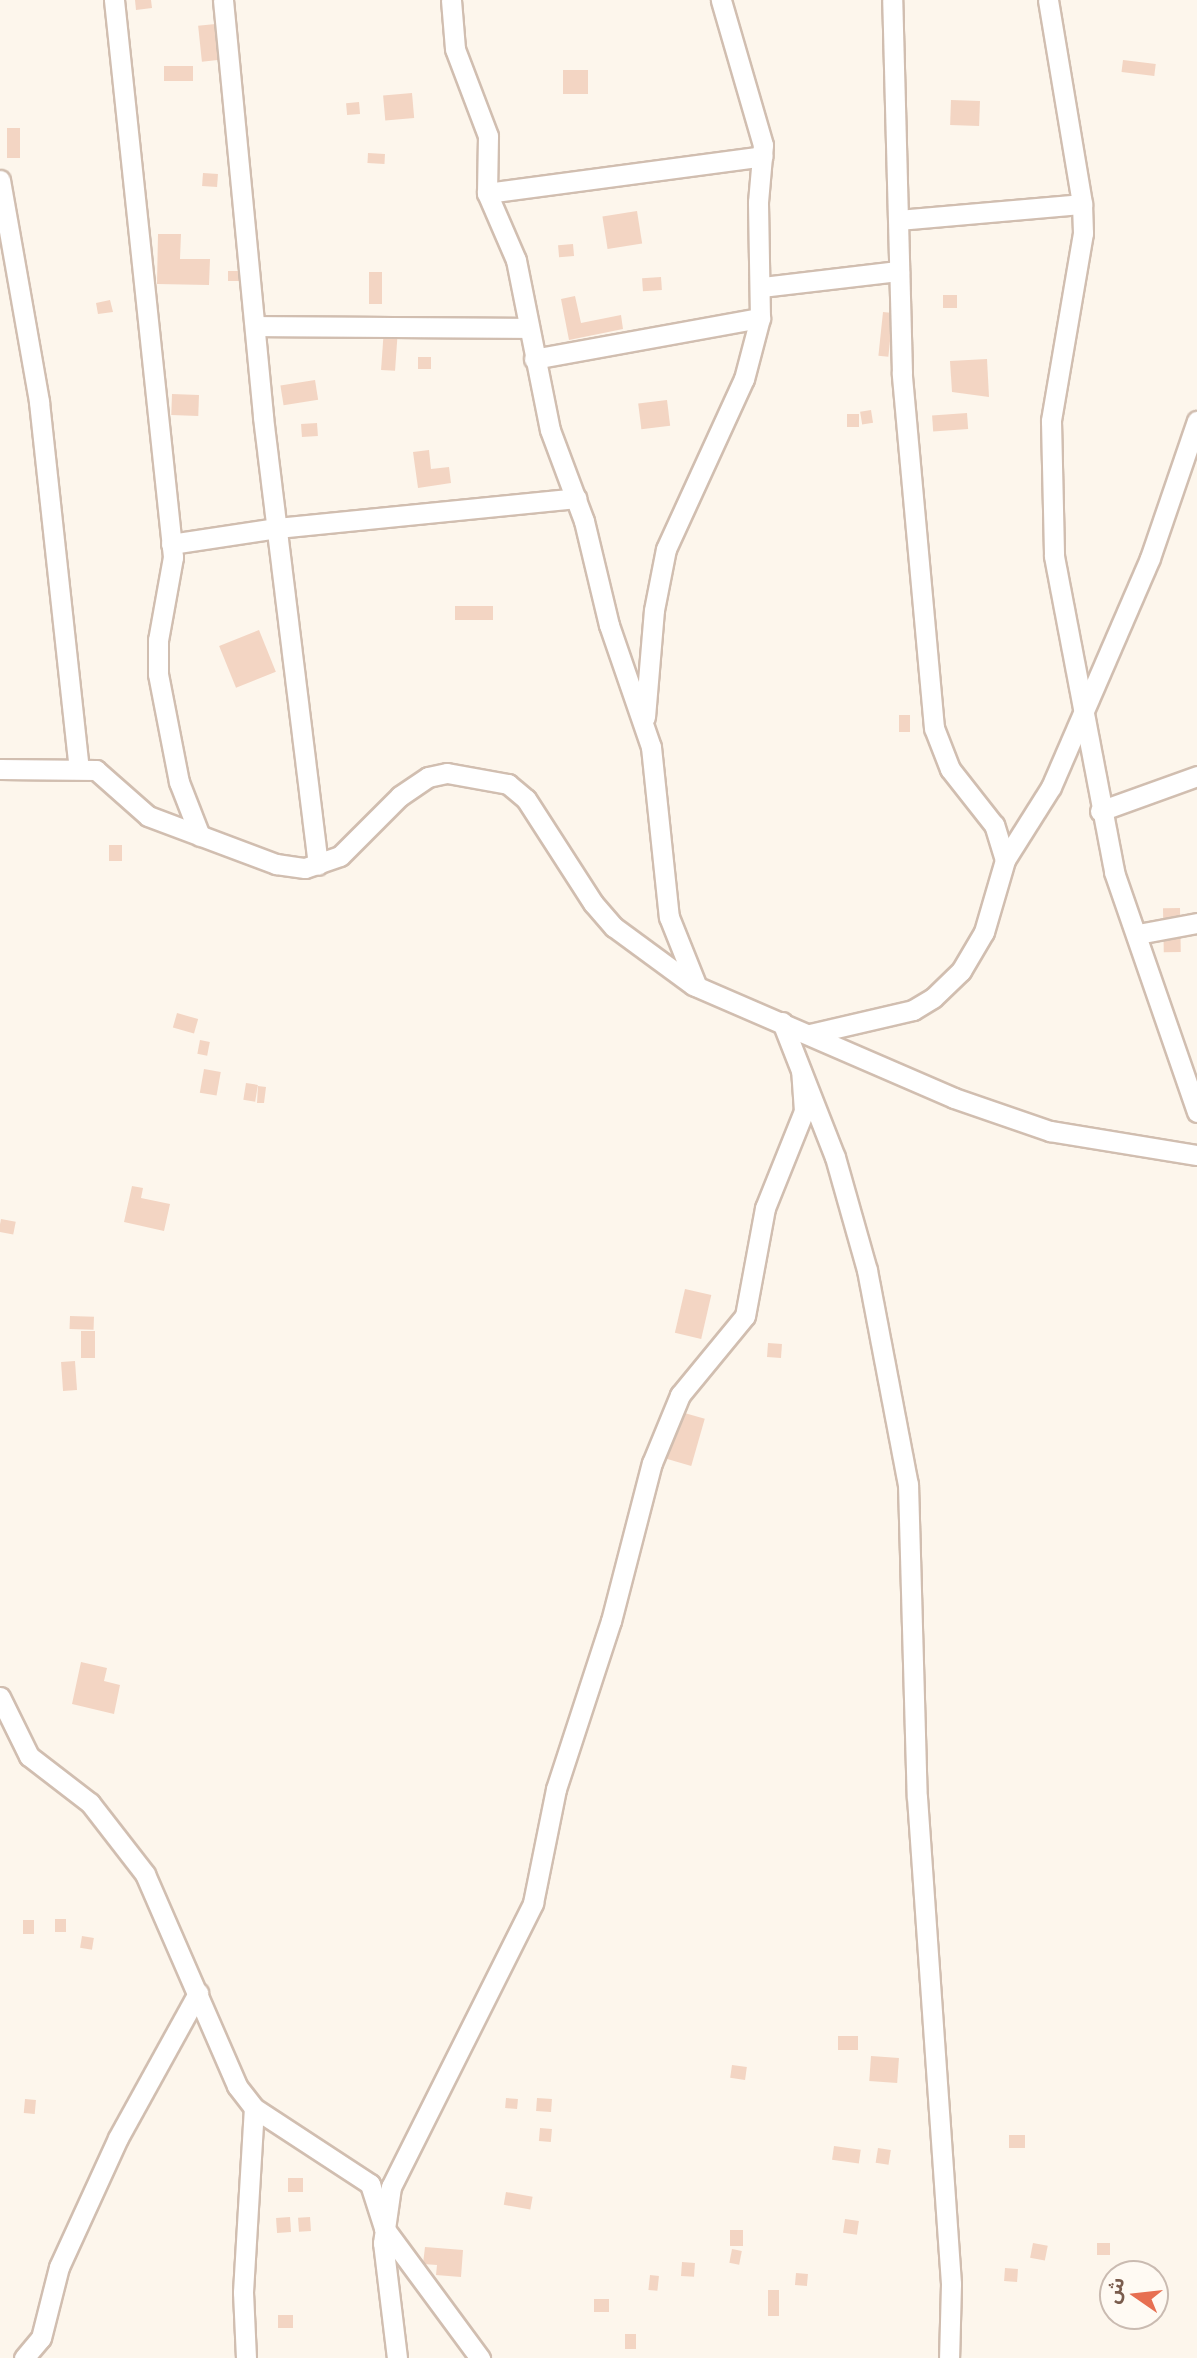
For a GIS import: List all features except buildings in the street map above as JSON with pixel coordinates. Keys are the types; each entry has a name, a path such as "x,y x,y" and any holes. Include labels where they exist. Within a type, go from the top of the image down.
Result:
{"street":[{"path":"114,0 173,565 158,640 158,674 179,782 200,836"},
{"path":"223,0 277,528 318,865"},
{"path":"451,0 455,49 488,136 487,193 516,260 550,430 576,498 612,635 644,725 655,766 668,917 697,987"},
{"path":"644,725 654,610 666,549 744,379 760,317 760,131 721,0"},
{"path":"892,0 902,373 934,728 950,769 994,825 1005,860"},
{"path":"1048,0 1082,204 1083,233 1051,421 1050,486 1054,556 1100,811 1114,872 1138,934 1197,1112"},
{"path":"487,193 762,156"},
{"path":"0,180 39,402 79,768"},
{"path":"898,220 1082,204"},
{"path":"762,287 899,271"},
{"path":"534,359 760,317"},
{"path":"256,326 529,328"},
{"path":"810,1034 913,1010 933,998 961,971 984,932 1005,860 1038,813 1150,558 1197,421"},
{"path":"171,544 277,528 576,498"},
{"path":"0,769 79,768 109,777 148,816 276,864 318,865 353,846 400,796 428,777 446,773 508,784 526,799 593,904 614,927 697,987 954,1098 1050,1131 1197,1154"},
{"path":"1100,811 1197,776"},
{"path":"1138,934 1197,923"},
{"path":"782,1022 835,1157 867,1270 908,1484 917,1797 951,2284 950,2358"},
{"path":"480,2358 384,2228 391,2187 413,2134 533,1903 556,1789 611,1621 652,1463 680,1395 744,1316 765,1208 804,1111 801,1072"},
{"path":"0,1697 29,1756 90,1803 145,1874 237,2086 254,2108 370,2184 384,2228 397,2358"},
{"path":"24,2358 41,2338 59,2267 118,2138 198,1993"},
{"path":"246,2358 243,2292 254,2108"}]}
